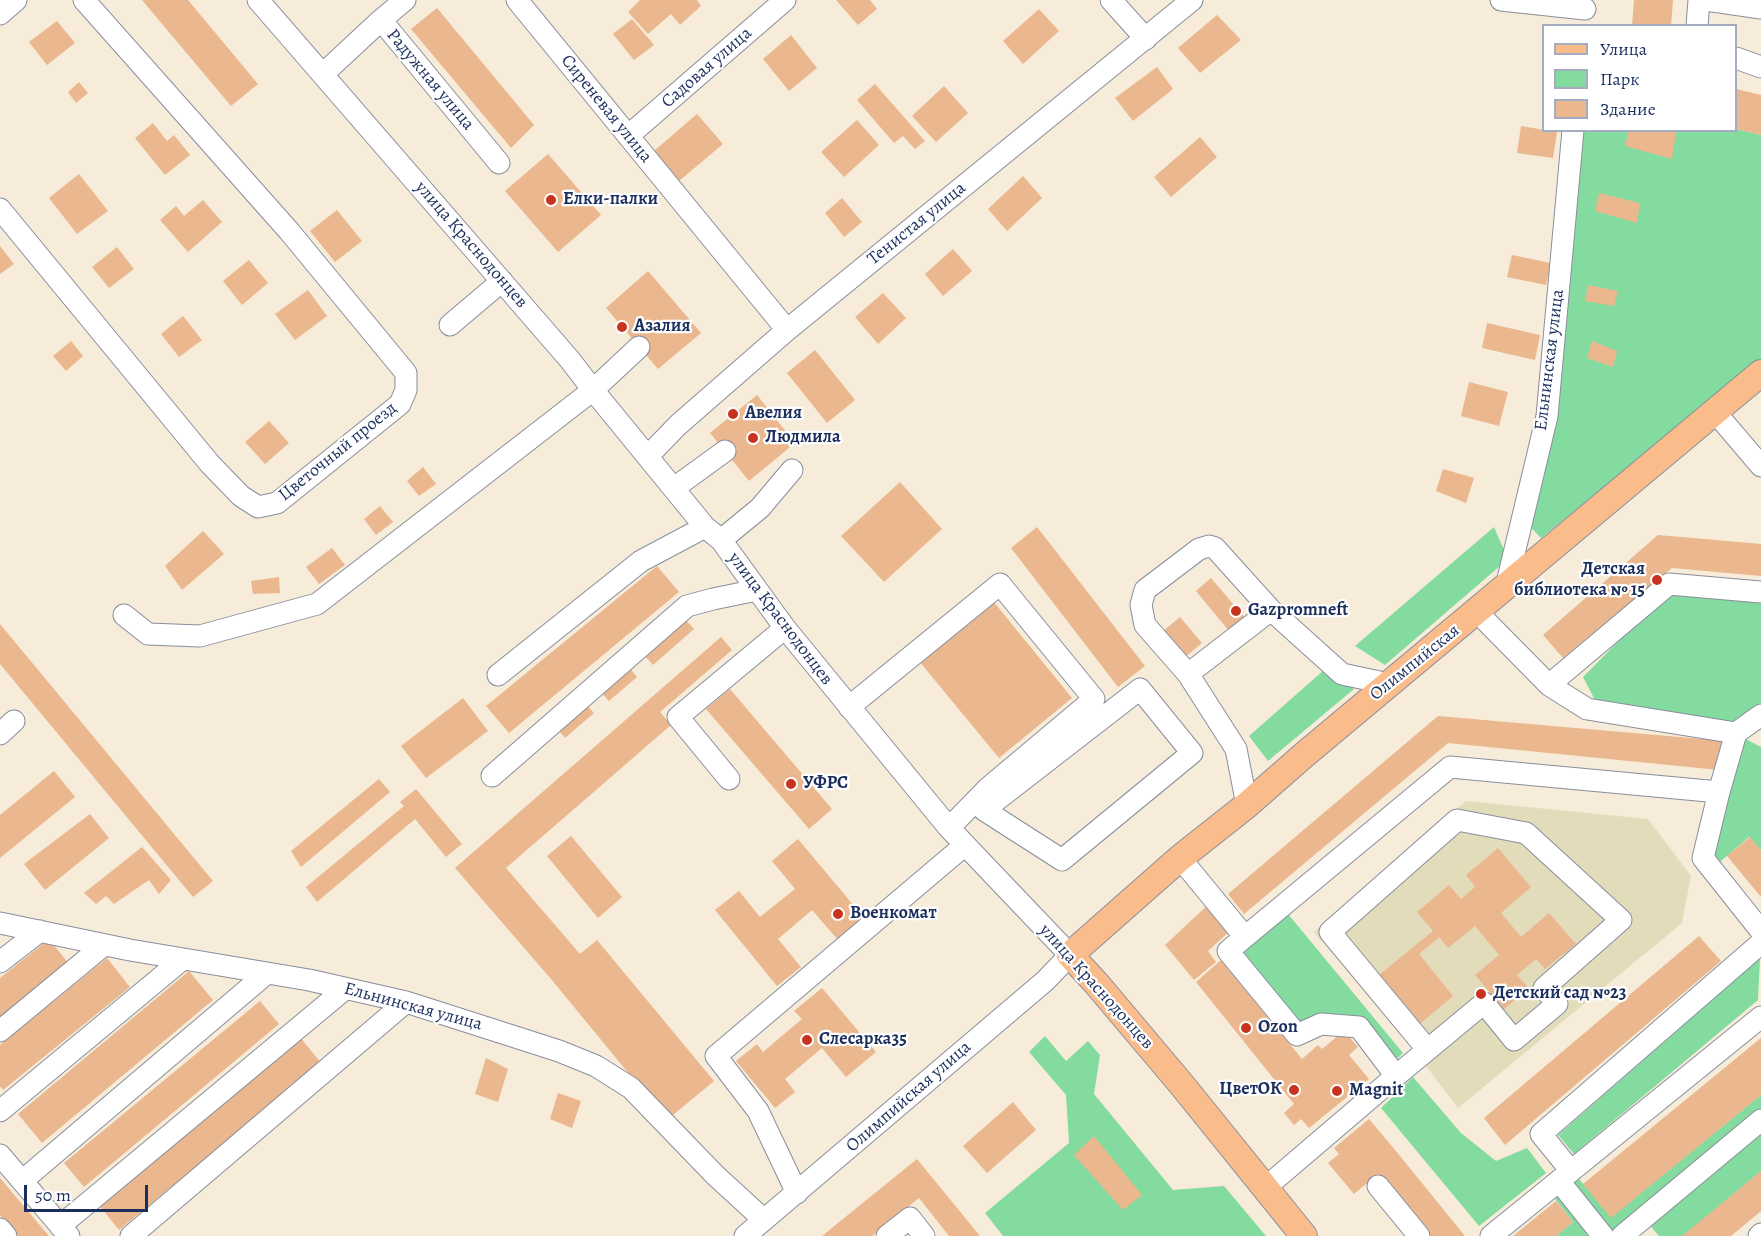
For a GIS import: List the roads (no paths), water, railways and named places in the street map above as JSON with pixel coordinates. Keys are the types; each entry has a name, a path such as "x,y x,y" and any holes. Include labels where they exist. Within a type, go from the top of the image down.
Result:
{"main road":[{"name":"Олимпийская","path":"1070,956 1102,925 1180,858 1247,805 1761,373"},
{"name":"улица Краснодонцев","path":"1070,956 1096,983 1304,1236"}],"street":[{"path":"0,14 16,0"},
{"name":"Цветочный проезд","path":"0,209 210,464 241,496 258,507 277,502 400,404 406,390 406,373 289,231 84,0"},
{"name":"улица Краснодонцев","path":"258,0 570,360 592,390 713,533 785,628 949,828 1070,956"},
{"name":"Радужная улица","path":"405,0 381,20 500,163"},
{"name":"Сиреневая улица","path":"517,0 787,330"},
{"name":"Садовая улица","path":"628,136 785,0"},
{"path":"1111,0 1146,39"},
{"name":"Тенистая улица","path":"648,456 678,425 719,398 787,330 1192,0"},
{"path":"1501,0 1585,12"},
{"path":"1697,24 1699,0"},
{"path":"1706,0 1761,8"},
{"path":"323,74 381,20"},
{"path":"1737,58 1761,67"},
{"name":"Ельнинская улица","path":"1506,587 1547,416 1573,132"},
{"path":"450,325 502,281"},
{"path":"124,615 148,634 200,636 317,604 592,390 639,347"},
{"path":"1715,412 1761,466"},
{"path":"674,488 725,451"},
{"path":"498,675 641,561 713,533 760,508 792,470"},
{"path":"1247,805 1236,749 1188,674 1145,625 1141,605 1145,590 1199,549 1209,546 1215,548 1271,610 1342,674 1389,684"},
{"path":"849,708 1000,584 1094,699 988,788 949,828"},
{"path":"1549,685 1669,584 1761,592"},
{"path":"492,776 687,606 713,598 757,590"},
{"path":"1188,674 1271,610"},
{"path":"1477,612 1549,685 1587,709 1736,733"},
{"path":"729,779 678,717 785,628"},
{"path":"1140,689 1191,753 1062,860 984,810 1140,689"},
{"path":"1761,715 1736,733 1703,858 1761,931"},
{"path":"1396,1076 1359,1028 1321,1024 1297,1035 1228,951 1450,767 1719,792"},
{"path":"1265,1188 1484,1003 1514,1040 1557,1004 1545,988 1621,920 1526,833 1457,820 1330,932 1427,1050"},
{"path":"797,1193 758,1111 716,1056 965,845"},
{"path":"1180,858 1245,937"},
{"name":"Ельнинская улица","path":"0,922 104,945 267,973 406,1002 524,1036 596,1066 631,1088 715,1175 764,1220"},
{"path":"0,962 40,931"},
{"path":"1603,1236 1541,1134 1761,943"},
{"path":"0,1031 104,945"},
{"name":"Олимпийская улица","path":"745,1236 1045,981 1070,956"},
{"path":"0,1111 183,959"},
{"path":"22,1181 267,973"},
{"path":"0,1155 65,1231 345,989"},
{"path":"131,1236 406,1002"},
{"path":"1491,1236 1761,1017"},
{"path":"1622,1236 1648,1228 1761,1120"},
{"path":"1378,1186 1419,1236"},
{"path":"887,1236 910,1218 924,1236"},
{"path":"0,1229 6,1236"}],"place":[{"name":"Елки-палки","path":"551,200"},
{"name":"Азалия","path":"622,327"},
{"name":"Авелия","path":"733,414"},
{"name":"Людмила","path":"753,438"},
{"name":"Детская библиотека № 15","path":"1657,580"},
{"name":"Gazpromneft","path":"1236,611"},
{"name":"УФРС","path":"791,784"},
{"name":"Военкомат","path":"838,914"},
{"name":"Детский сад №23","path":"1481,994"},
{"name":"Ozon","path":"1246,1028"},
{"name":"Слесарка35","path":"807,1040"},
{"name":"ЦветОК","path":"1294,1090"},
{"name":"Magnit","path":"1337,1091"}]}
